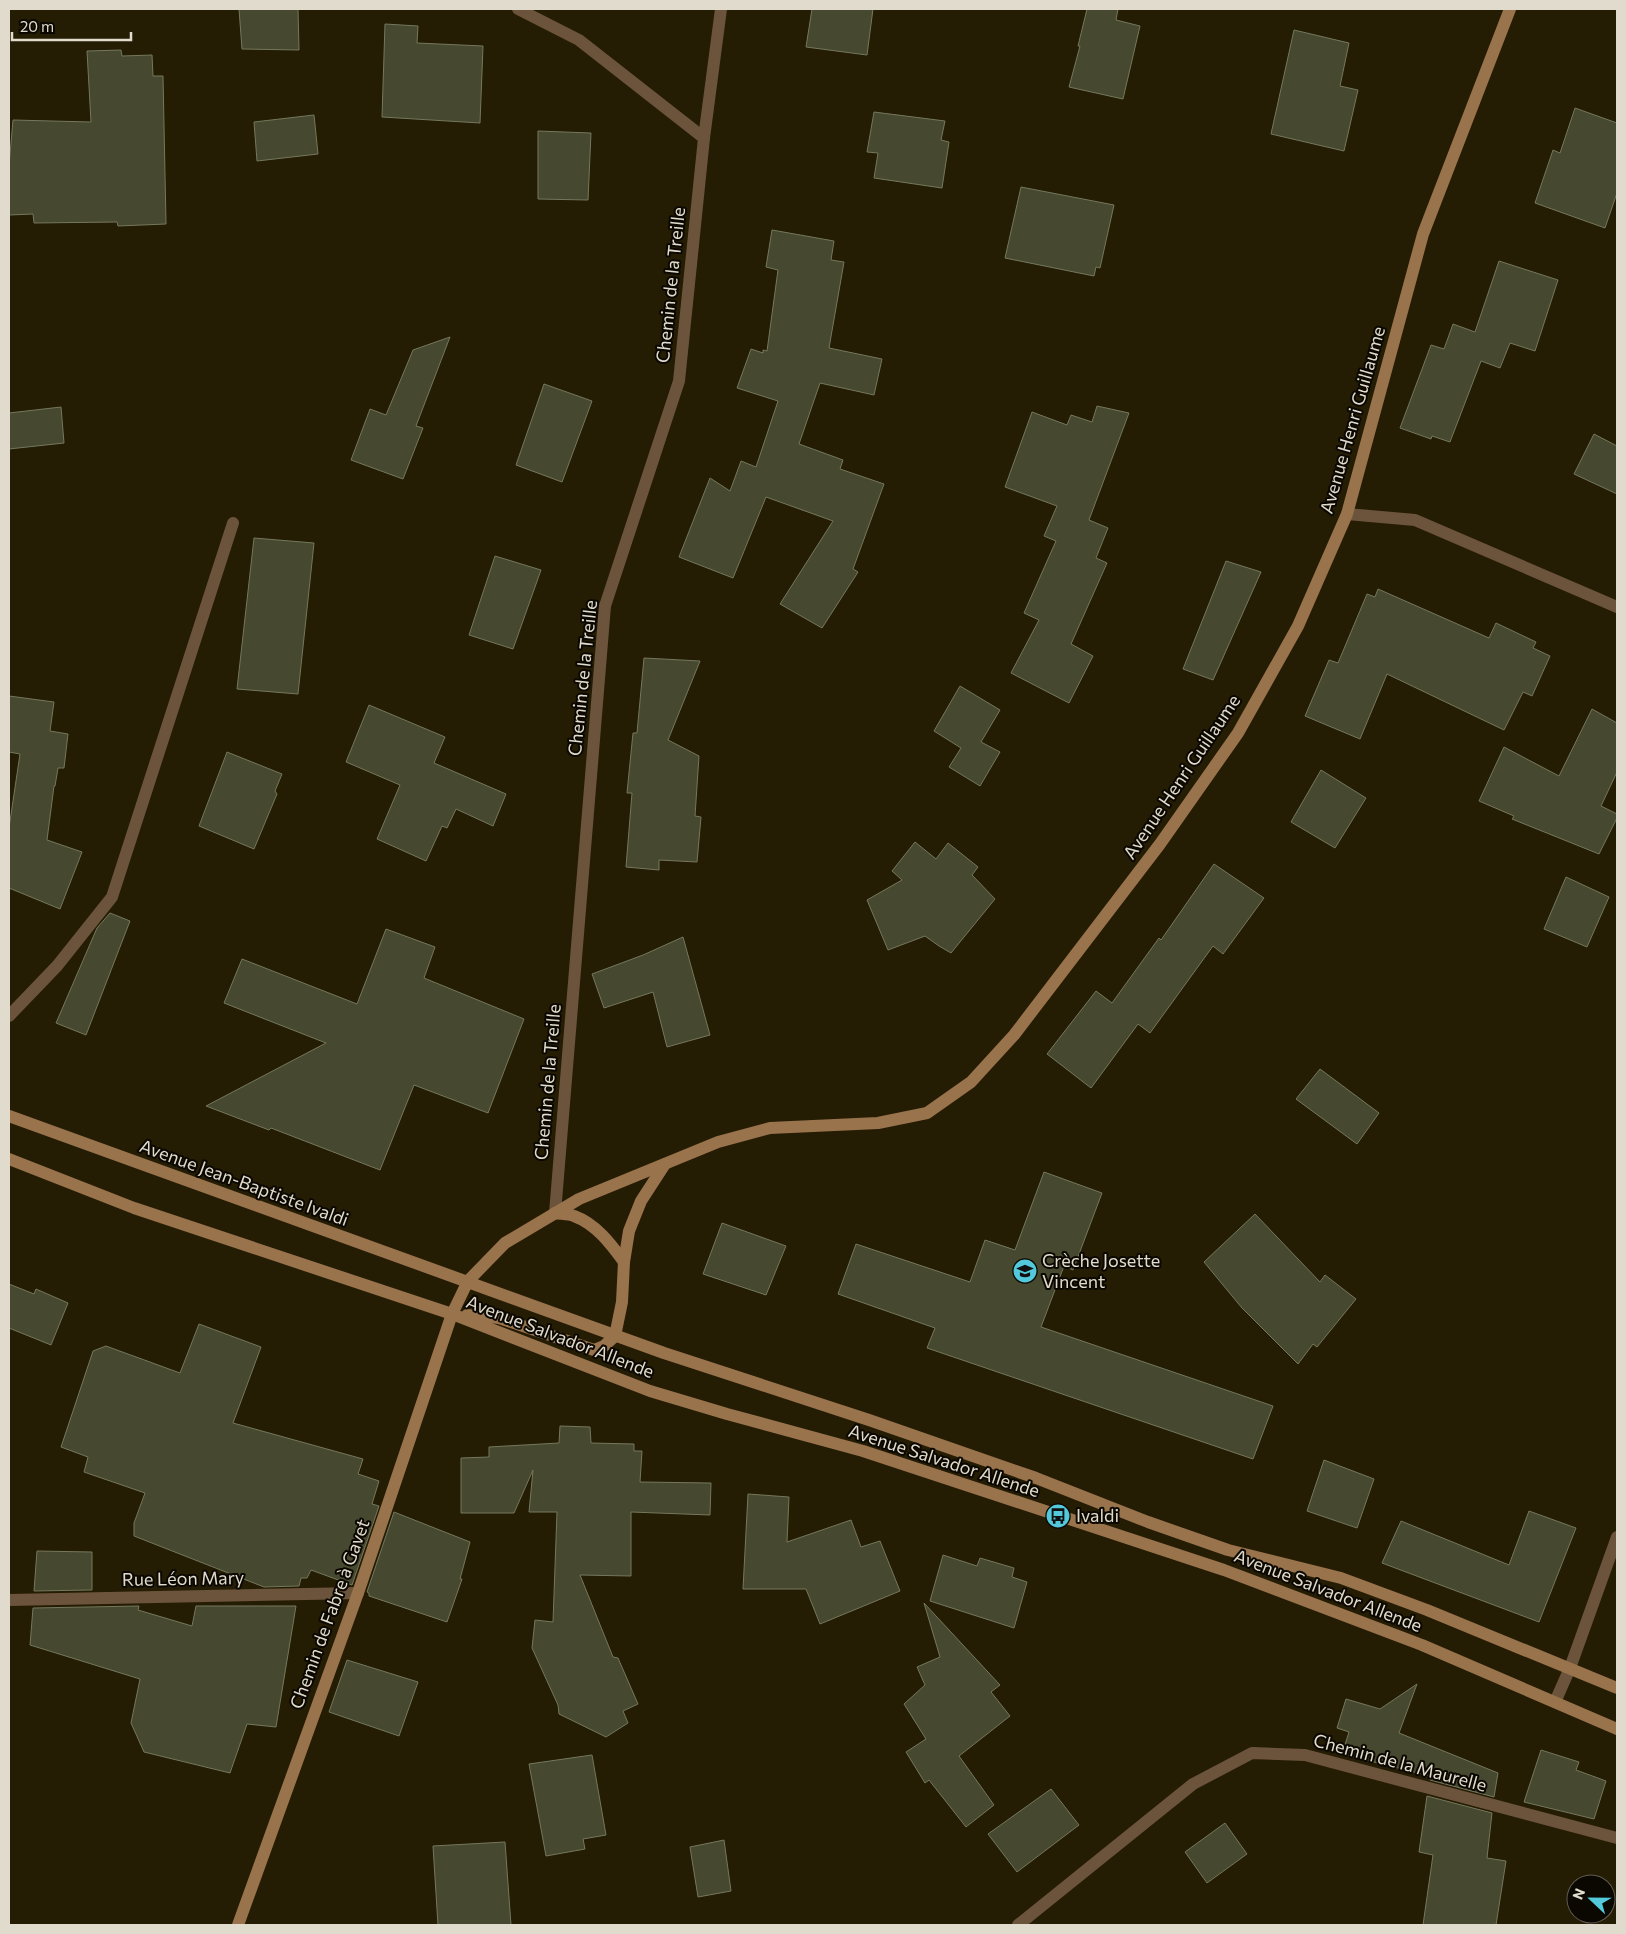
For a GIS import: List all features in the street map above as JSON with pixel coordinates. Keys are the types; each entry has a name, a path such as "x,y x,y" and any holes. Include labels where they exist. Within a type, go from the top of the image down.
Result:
{"main road":[{"name":"Avenue Henri Guillaume","path":"452,1314 468,1281 505,1243 579,1199 718,1142 770,1128 878,1123 927,1113 972,1082 1014,1035 1160,844 1238,733 1298,626 1346,514 1423,234 1510,9"},
{"name":"Avenue Jean-Baptiste Ivaldi","path":"9,1116 419,1265 468,1281"},
{"path":"9,1159 134,1208 452,1314 499,1318 594,1350 604,1346 615,1336 622,1302 624,1262 629,1231 641,1201 665,1164"},
{"path":"555,1213 574,1216 589,1224 607,1240 624,1262"},
{"name":"Avenue Salvador Allende","path":"468,1281 664,1354 869,1420 1026,1474 1148,1522 1219,1546 1341,1578 1428,1610 1617,1688"},
{"name":"Avenue Salvador Allende","path":"452,1314 650,1391 863,1451 1224,1570 1422,1645 1617,1729"},
{"name":"Chemin de Fabre à Gavet","path":"238,1925 358,1593 452,1314"}],"street":[{"path":"518,9 579,40 704,138"},
{"name":"Chemin de la Treille","path":"555,1213 605,606 678,381 704,138 721,9"},
{"path":"1346,514 1415,520 1617,607"},
{"path":"9,1016 57,966 112,897 233,523"},
{"path":"1555,1702 1570,1668 1617,1537"},
{"name":"Rue Léon Mary","path":"9,1600 358,1593"},
{"name":"Chemin de la Maurelle","path":"1018,1925 1193,1784 1252,1753 1306,1755 1617,1838"}],"building":[{"path":"239,9 298,9 299,50 242,49"},
{"path":"812,9 873,9 867,55 806,47"},
{"path":"1087,9 1118,9 1116,20 1140,26 1123,99 1069,87"},
{"path":"385,24 418,26 417,43 483,46 480,123 382,117"},
{"path":"1294,30 1349,43 1340,86 1358,90 1344,151 1271,134"},
{"path":"121,50 122,56 152,55 153,76 163,76 166,224 118,226 117,222 34,223 33,214 9,215 9,166 13,120 91,122 87,51"},
{"path":"1575,108 1617,123 1617,193 1605,228 1535,203 1553,150 1560,153"},
{"path":"874,112 945,121 941,140 949,142 942,188 874,178 878,153 867,152"},
{"path":"314,115 318,154 257,161 254,122"},
{"path":"538,131 591,133 588,200 538,199"},
{"path":"1021,187 1114,205 1100,268 1096,267 1094,276 1005,258"},
{"path":"772,230 834,241 831,260 844,262 829,348 882,359 874,395 820,383 799,444 843,460 840,469 884,484 853,569 858,572 822,628 780,604 833,521 766,497 733,578 679,557 710,478 730,491 741,461 756,467 778,401 737,388 751,349 763,353 763,350 767,351 778,270 766,267"},
{"path":"1499,261 1558,280 1535,351 1510,343 1500,368 1481,361 1450,442 1432,436 1431,439 1400,428 1431,345 1444,349 1453,324 1475,332"},
{"path":"450,337 416,426 423,428 403,479 351,460 370,409 386,415 413,350"},
{"path":"544,384 592,401 562,482 516,465"},
{"path":"1097,406 1129,413 1089,520 1108,528 1096,558 1107,563 1071,644 1093,656 1069,703 1011,673 1039,620 1024,613 1056,541 1044,536 1057,506 1005,487 1032,412 1067,425 1071,415 1092,422"},
{"path":"61,407 64,443 9,449 9,413"},
{"path":"1594,434 1617,446 1617,494 1574,474"},
{"path":"254,538 314,543 298,694 237,689"},
{"path":"495,556 541,570 513,649 469,635"},
{"path":"1226,561 1261,572 1213,680 1183,669"},
{"path":"1378,589 1489,638 1496,623 1536,642 1533,648 1550,656 1532,696 1523,692 1504,730 1387,674 1360,739 1305,716 1329,660 1338,663 1367,594 1375,597"},
{"path":"644,658 700,661 668,740 699,756 695,816 701,817 697,862 659,860 659,870 626,867 632,793 627,793 633,733 637,733"},
{"path":"960,686 1000,710 981,742 1000,752 980,786 949,767 961,748 934,731"},
{"path":"9,696 54,702 50,731 68,734 64,768 58,768 54,786 47,840 82,852 60,909 9,888 9,828 20,754 9,752"},
{"path":"369,705 445,737 434,763 506,794 493,826 456,809 447,828 442,826 426,861 377,839 400,785 346,762"},
{"path":"1592,709 1617,723 1617,772 1601,806 1617,814 1617,818 1599,854 1512,819 1514,816 1479,801 1504,747 1559,776"},
{"path":"227,752 282,774 275,791 277,794 254,849 199,826"},
{"path":"1321,770 1366,798 1335,848 1291,822"},
{"path":"915,842 936,859 948,843 978,867 972,875 995,899 951,953 925,936 888,950 867,900 902,880 892,871"},
{"path":"1214,864 1264,898 1223,954 1213,946 1150,1033 1138,1024 1091,1088 1047,1054 1096,991 1112,1003 1159,938 1161,940"},
{"path":"1566,877 1609,897 1587,947 1544,929"},
{"path":"110,913 130,921 86,1035 56,1023 97,928"},
{"path":"386,929 435,947 424,978 524,1019 488,1113 414,1085 380,1170 271,1128 269,1130 206,1106 326,1043 224,1003 242,959 357,1004"},
{"path":"683,937 710,1035 667,1047 653,992 604,1008 592,974 643,955"},
{"path":"1320,1069 1379,1113 1357,1144 1296,1099"},
{"path":"1044,1172 1102,1193 1073,1270 1064,1266 1041,1327 1273,1406 1253,1459 927,1348 935,1328 838,1294 856,1244 970,1282 985,1240 1015,1250"},
{"path":"1255,1214 1320,1282 1325,1275 1356,1299 1317,1347 1313,1344 1298,1364 1242,1308 1204,1262"},
{"path":"722,1223 786,1246 766,1295 703,1274"},
{"path":"9,1284 34,1294 36,1289 68,1303 51,1345 9,1328"},
{"path":"199,1324 261,1347 233,1423 363,1459 358,1474 379,1481 372,1504 379,1506 352,1585 311,1570 307,1578 301,1578 299,1586 264,1587 134,1536 134,1523 145,1493 84,1472 88,1457 61,1447 93,1351 106,1346 180,1373"},
{"path":"560,1426 590,1427 591,1443 634,1444 634,1451 642,1451 640,1482 711,1483 710,1515 631,1512 631,1576 580,1575 613,1657 618,1658 638,1704 623,1711 628,1723 606,1737 559,1714 558,1705 532,1648 535,1620 553,1622 557,1512 529,1512 533,1470 514,1513 461,1513 461,1458 489,1457 489,1447 559,1443"},
{"path":"1324,1460 1374,1479 1357,1528 1307,1511"},
{"path":"748,1494 789,1497 787,1542 851,1520 861,1547 880,1541 900,1591 820,1624 806,1589 743,1589"},
{"path":"1529,1511 1576,1528 1539,1622 1382,1563 1401,1521 1509,1565"},
{"path":"394,1512 470,1542 460,1579 462,1579 447,1622 369,1596 367,1592"},
{"path":"37,1551 92,1552 92,1590 34,1591"},
{"path":"943,1555 977,1566 980,1558 1014,1568 1012,1577 1027,1582 1014,1628 930,1601"},
{"path":"924,1603 1000,1685 991,1692 1010,1716 959,1756 994,1805 966,1827 929,1780 925,1783 906,1752 926,1739 904,1704 925,1685 917,1667 940,1657"},
{"path":"139,1606 138,1610 192,1626 196,1606 296,1606 276,1727 247,1724 230,1773 144,1752 131,1723 140,1679 30,1645 33,1608"},
{"path":"347,1660 418,1682 399,1736 329,1712"},
{"path":"1417,1684 1399,1733 1498,1773 1494,1797 1430,1780 1430,1776 1342,1754 1349,1732 1337,1728 1346,1699 1380,1709"},
{"path":"1541,1750 1579,1762 1576,1770 1606,1781 1594,1819 1524,1802"},
{"path":"592,1755 606,1835 583,1839 585,1849 546,1856 529,1764"},
{"path":"1051,1789 1079,1825 1017,1872 988,1834"},
{"path":"1427,1796 1492,1813 1487,1858 1506,1861 1496,1925 1423,1925 1433,1855 1419,1852"},
{"path":"1225,1823 1247,1854 1207,1883 1185,1852"},
{"path":"724,1840 731,1891 698,1897 690,1847"},
{"path":"505,1842 511,1925 438,1925 433,1846"}],"place":[{"name":"Crèche Josette Vincent","path":"1025,1271"},
{"name":"Ivaldi","path":"1058,1516"}]}
